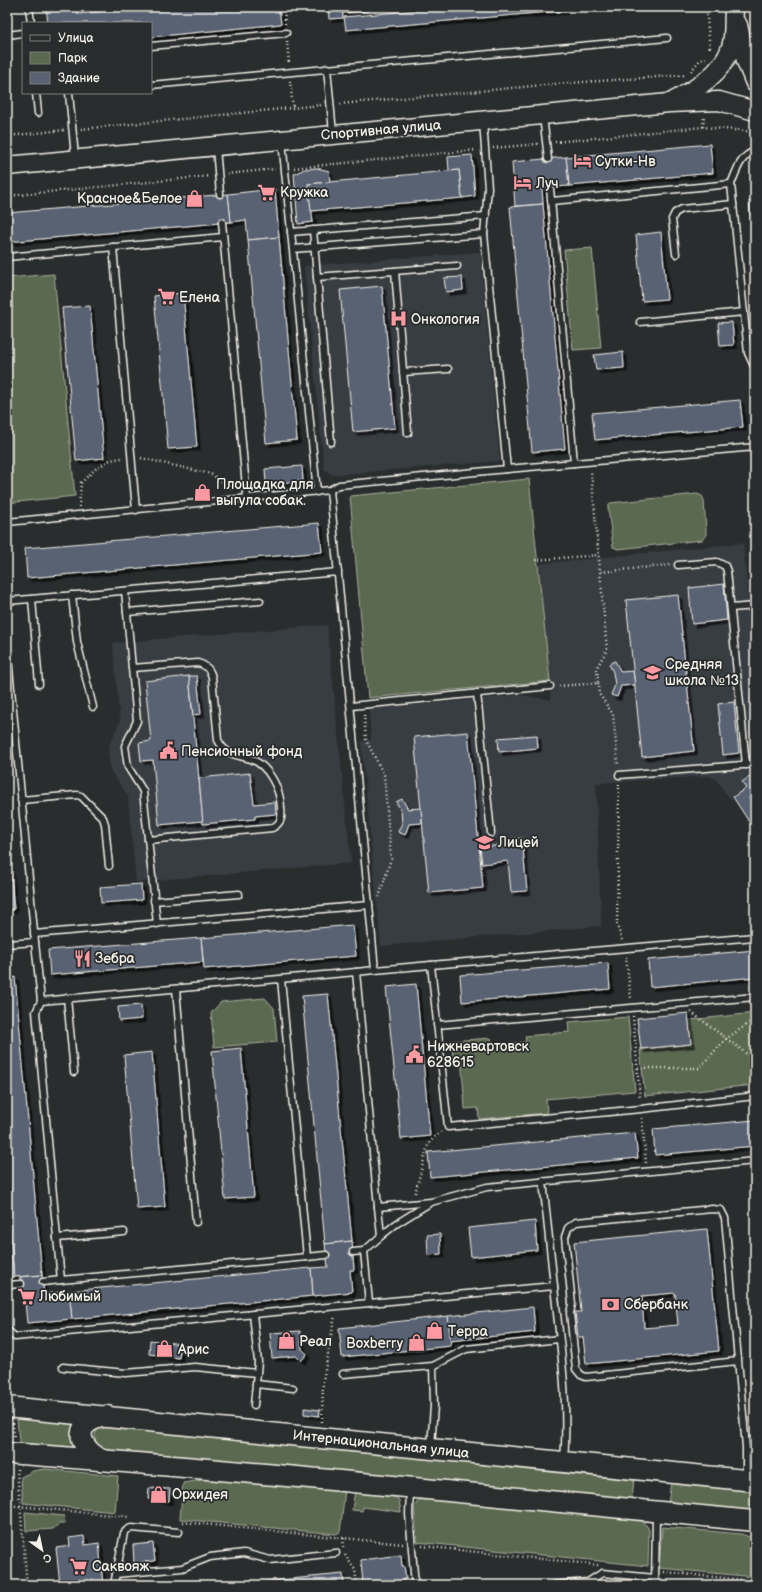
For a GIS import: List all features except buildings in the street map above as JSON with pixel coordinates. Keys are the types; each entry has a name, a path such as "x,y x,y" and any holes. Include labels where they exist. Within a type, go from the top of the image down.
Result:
{"main road":[{"name":"Интернациональная улица","path":"7,1407 750,1481"},
{"path":"102,1460 87,1450 84,1446 82,1437 83,1430 89,1422 97,1418 107,1416"},
{"path":"7,1453 410,1487 755,1521"}],"street":[{"path":"669,103 688,94 711,77 724,61 731,47 734,7"},
{"path":"734,7 746,61 755,83"},
{"name":"Спортивная улица","path":"7,166 215,145 669,103 719,101 755,111"}],"lane":[{"path":"29,7 31,22"},
{"path":"345,9 367,7"},
{"path":"7,35 22,33"},
{"path":"152,46 286,33"},
{"path":"152,85 667,38"},
{"path":"327,68 333,134"},
{"path":"36,94 38,114"},
{"path":"70,94 75,159"},
{"path":"543,115 548,159"},
{"path":"483,120 488,188 484,234 507,469"},
{"path":"282,139 317,492"},
{"path":"215,145 220,194"},
{"path":"755,151 745,155 740,162 731,184 748,353 755,368"},
{"path":"552,201 731,184"},
{"path":"550,188 574,463"},
{"path":"676,254 672,219 675,213 682,209 733,204"},
{"path":"291,232 486,216"},
{"path":"222,222 247,498"},
{"path":"313,230 331,442"},
{"path":"293,249 484,234"},
{"path":"7,257 223,237"},
{"path":"113,247 136,510"},
{"path":"317,277 457,266"},
{"path":"395,271 408,433"},
{"path":"640,322 744,312"},
{"path":"403,372 448,369"},
{"path":"7,522 317,492 330,490 339,485 755,447"},
{"path":"330,490 375,970"},
{"path":"678,565 717,562 725,566 727,571 746,765"},
{"path":"7,601 338,572"},
{"path":"125,591 137,721 125,746 128,767 143,791 157,924"},
{"path":"72,595 77,642 93,707"},
{"path":"32,599 40,684"},
{"path":"127,612 260,601"},
{"path":"731,608 755,606"},
{"path":"7,647 41,1001 36,1012 61,1280"},
{"path":"132,668 198,663 205,665 210,671 212,677 218,740 221,746 230,754 259,763 278,789 281,803 282,817 277,826 272,828 148,840"},
{"path":"351,706 550,686"},
{"path":"477,693 491,833"},
{"path":"619,775 755,764"},
{"path":"21,800 81,796 103,818 105,824 109,866"},
{"path":"154,901 239,894"},
{"path":"34,934 369,905"},
{"path":"41,1001 755,937"},
{"path":"7,944 35,942"},
{"path":"431,965 448,1126 641,1109 755,1096"},
{"path":"356,972 381,1236"},
{"path":"281,979 307,1256"},
{"path":"176,989 196,1222"},
{"path":"437,1025 755,997"},
{"path":"67,998 74,1072"},
{"path":"378,1207 431,1202 487,1187 755,1161"},
{"path":"543,1181 566,1417 564,1462"},
{"path":"353,1252 364,1251 411,1213 431,1202"},
{"path":"738,1361 586,1377 581,1374 576,1369 570,1313 572,1304 565,1237 568,1228 576,1222 712,1209 720,1210 725,1218 746,1447 747,1471 750,1481"},
{"path":"57,1238 124,1232"},
{"path":"364,1251 369,1303"},
{"path":"43,1282 326,1255"},
{"path":"7,1285 21,1284"},
{"path":"7,1330 15,1337 554,1286"},
{"path":"253,1314 258,1362 254,1405"},
{"path":"343,1374 433,1366 466,1349 559,1339"},
{"path":"431,1449 434,1406 433,1366"},
{"path":"63,1367 126,1373 195,1367 257,1373"},
{"path":"256,1384 293,1388"},
{"path":"410,1487 408,1506 415,1585"},
{"path":"553,1585 588,1582 602,1573 655,1582 656,1512"},
{"path":"114,1585 124,1533 127,1530 131,1528 179,1532"},
{"path":"116,1574 182,1568 210,1556 244,1553 270,1560 336,1553"}],"path":[{"path":"284,7 293,108"},
{"path":"706,7 710,49 731,47"},
{"path":"7,136 555,84 687,75 700,60 711,57"},
{"path":"7,196 703,127 746,131 755,134"},
{"path":"78,515 81,483 94,470 110,460 131,457 211,474 247,498"},
{"path":"591,462 607,650 596,667 599,694 613,714 619,775 618,925 624,949 633,1008 647,1171"},
{"path":"535,560 599,555"},
{"path":"601,572 678,565"},
{"path":"550,686 598,683"},
{"path":"363,704 366,740 384,775 391,859 378,900 369,905"},
{"path":"680,1004 726,1040 755,1060"},
{"path":"638,1068 699,1068 726,1040 755,1019"},
{"path":"413,1204 428,1145 434,1137 448,1126"},
{"path":"329,1423 321,1422 323,1381 337,1306"},
{"path":"7,1506 131,1517"},
{"path":"20,1507 27,1585"},
{"path":"178,1522 344,1537 606,1566"},
{"path":"344,1537 343,1552 355,1570 357,1585"},
{"path":"655,1571 755,1581"}],"shaded area":[{"name":"Онкология","path":"480,252 500,461 332,475 324,469 304,266"},
{"path":"743,543 755,663 755,734 748,735 752,775 742,782 746,788 730,799 716,779 709,776 596,783 601,926 381,946 361,741 371,740 369,709 521,695 551,700 538,564"},
{"path":"327,625 351,863 136,882 128,796 110,770 108,748 120,721 113,643"}],"green space":[{"path":"592,248 601,348 573,350 564,250"},
{"path":"54,274 75,496 7,503 7,278"},
{"path":"529,479 550,681 368,698 350,496"},
{"path":"697,494 702,496 704,500 706,535 702,540 618,549 613,547 608,508 610,503"},
{"path":"265,998 274,1008 277,1042 214,1047 211,1013 221,1002"},
{"path":"755,1013 755,1085 645,1096 640,1050 693,1045 690,1020"},
{"path":"628,1017 635,1091 546,1099 547,1113 479,1119 478,1108 465,1109 461,1056 453,1057 451,1041 491,1038 492,1045 526,1042 525,1036 569,1032 568,1022"},
{"path":"17,1417 78,1423 72,1435 74,1448 19,1443"},
{"path":"105,1425 352,1452 634,1478 632,1501 349,1472 106,1450 98,1444 95,1438 97,1431"},
{"path":"44,1469 118,1476 115,1512 23,1503 21,1477 33,1471"},
{"path":"221,1477 345,1490 340,1532 336,1534 180,1519 183,1483"},
{"path":"671,1482 755,1491 755,1513 668,1504"},
{"path":"355,1490 394,1496 399,1500 401,1512 363,1507 362,1511 352,1510"},
{"path":"425,1499 640,1520 649,1530 648,1566 417,1542 414,1507 419,1500"},
{"path":"25,1512 64,1516 65,1524 59,1524 53,1529 26,1531"},
{"path":"662,1527 741,1534 755,1539 755,1577 659,1568"}],"place":[{"name":"Сутки-Нв","path":"582,161"},
{"name":"Луч","path":"523,183"},
{"name":"Кружка","path":"267,192"},
{"name":"Красное&Белое","path":"195,198"},
{"name":"Елена","path":"166,297"},
{"name":"Онкология","path":"398,319"},
{"name":"Площадка для выгула собак.","path":"203,492"},
{"name":"Средняя школа №13","path":"652,672"},
{"name":"Пенсионный фонд","path":"168,751"},
{"name":"Лицей","path":"485,842"},
{"name":"Зебра","path":"82,958"},
{"name":"Нижневартовск 628615","path":"414,1054"},
{"name":"Любимый","path":"26,1296"},
{"name":"Сбербанк","path":"611,1304"},
{"name":"Терра","path":"435,1331"},
{"name":"Реал","path":"286,1341"},
{"name":"Boxberry","path":"416,1343"},
{"name":"Арис","path":"165,1349"},
{"name":"Орхидея","path":"159,1494"},
{"name":"Саквояж","path":"79,1566"}]}
